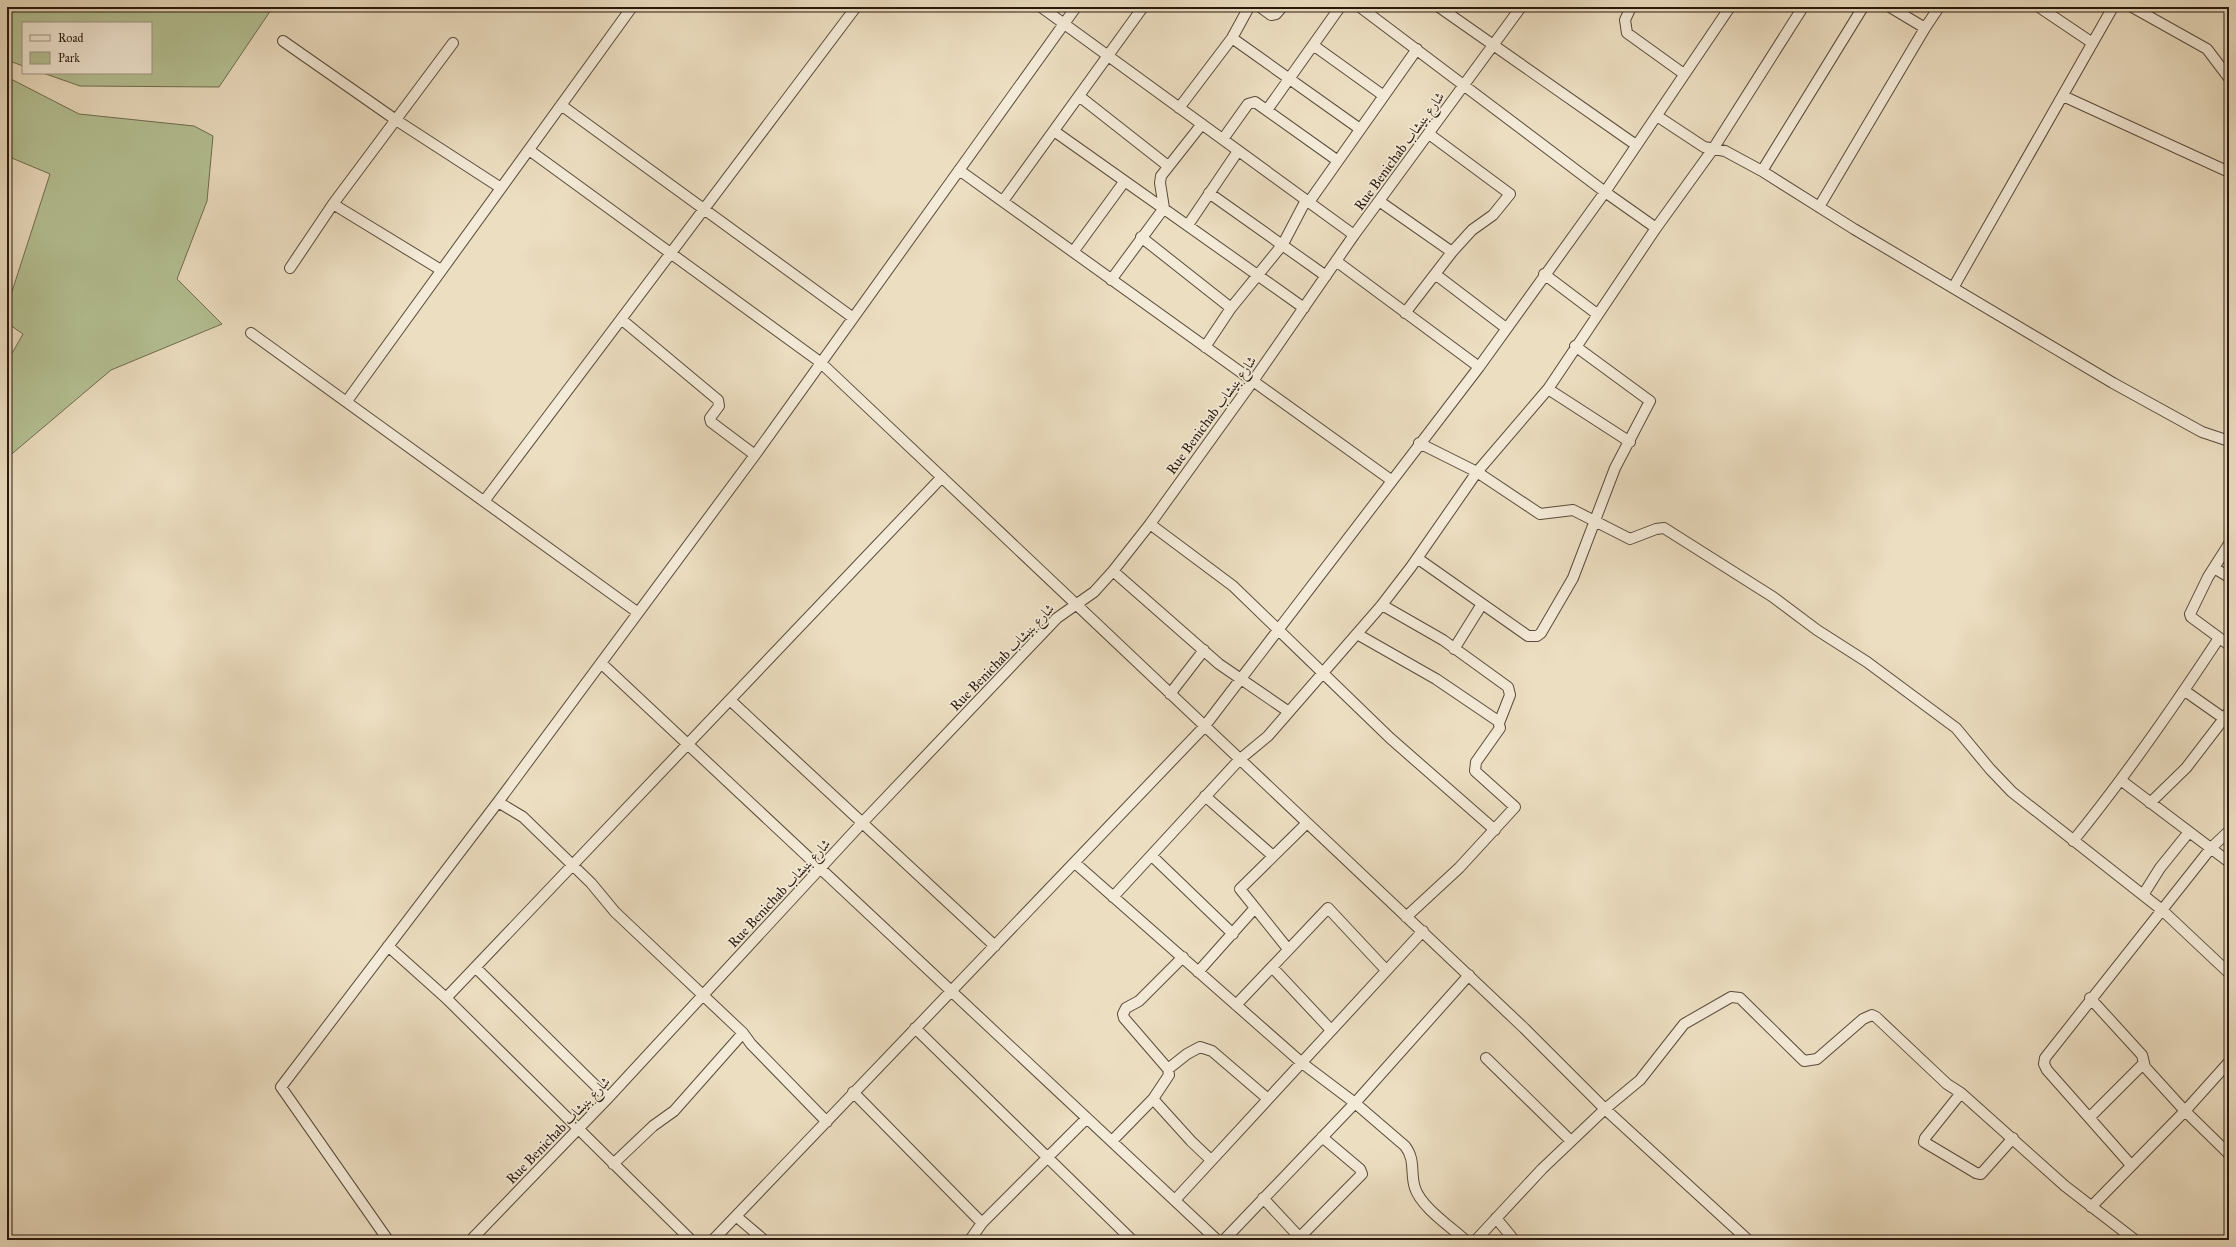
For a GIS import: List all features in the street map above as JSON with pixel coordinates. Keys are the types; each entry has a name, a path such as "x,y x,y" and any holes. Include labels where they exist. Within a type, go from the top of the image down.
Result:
{"street":[{"path":"347,400 632,7"},
{"path":"485,500 856,7"},
{"path":"1041,7 1354,235"},
{"path":"388,1240 281,1088 498,802 637,612 755,455 852,317 1076,7"},
{"path":"1002,201 1143,7"},
{"path":"1179,108 1232,38 1249,7"},
{"path":"1260,7 1271,15 1276,14 1282,7"},
{"path":"1268,110 1340,7"},
{"path":"1360,7 1465,84 1605,192 1656,228"},
{"path":"1439,7 1636,145"},
{"name":"Rue Benichab شارع بنيشاب","path":"471,1240 608,1098 862,823 1057,618 1094,592 1113,571 1150,524 1253,381 1354,235 1521,7"},
{"path":"1631,7 1624,20 1627,33 1684,74"},
{"path":"713,1240 737,1217 827,1122 853,1092 952,992 1204,727 1419,443 1479,367 1544,274 1605,192 1730,7"},
{"path":"1113,897 1239,760 1264,740 1382,605 1477,472 1548,389 1575,346 1656,228 1713,149 1803,7"},
{"path":"1762,171 1863,7"},
{"path":"1890,7 1925,28"},
{"path":"1819,207 1925,28 1940,7"},
{"path":"2039,7 2092,42"},
{"path":"1953,288 2113,7"},
{"path":"2132,7 2207,49 2229,78"},
{"path":"1232,38 1360,129"},
{"path":"283,41 396,120 501,188"},
{"path":"290,268 333,204 453,43"},
{"path":"1313,45 1384,96"},
{"path":"1205,347 1231,308 1283,244 1307,201 1338,161 1417,49"},
{"path":"1079,96 1168,166"},
{"path":"2063,96 2229,172"},
{"path":"1223,139 1250,102 1255,102 1338,161"},
{"path":"561,105 852,317"},
{"path":"1657,116 1699,144 1725,151 1762,171 1819,207 2113,384 2202,432 2229,441"},
{"path":"1111,280 1164,208 1160,180 1168,166 1202,124"},
{"path":"1054,131 1304,308"},
{"path":"1405,313 1452,252 1472,230 1493,215 1510,194 1428,134"},
{"path":"529,150 820,362 1204,727 1406,917 1423,931 1524,1028 1605,1109 1742,1238"},
{"path":"1188,225 1238,151"},
{"path":"959,170 1391,480"},
{"path":"1073,252 1124,182"},
{"path":"1209,194 1283,244 1326,276"},
{"path":"1380,201 1452,252"},
{"path":"333,204 441,270"},
{"path":"1142,237 1231,308"},
{"path":"1336,261 1479,367"},
{"path":"1435,274 1506,328"},
{"path":"1544,274 1597,314"},
{"path":"621,319 718,400 719,406 710,418 711,422 755,455"},
{"path":"252,333 485,500 637,612"},
{"path":"1417,558 1528,636 1537,636 1541,633 1572,578 1615,468 1630,442 1650,401 1575,346"},
{"path":"1548,389 1630,442"},
{"path":"1419,443 1477,472 1540,514 1573,510 1630,539 1656,529 1664,528 1773,597 1818,630 1867,662 1956,728 1990,769 2012,792 2162,910 2228,971"},
{"path":"446,998 942,478"},
{"path":"1150,524 1233,586 1390,738 1495,830"},
{"path":"2229,544 2214,568 2190,614 2191,617 2229,645"},
{"path":"2214,568 2229,577"},
{"path":"1113,571 1219,664 1289,712"},
{"path":"1454,649 1482,604"},
{"path":"1382,605 1454,649 1511,691 1499,723 1500,728 1474,766 1475,772 1514,805 1514,810 1406,917"},
{"path":"1357,634 1436,679 1499,723"},
{"path":"2073,841 2122,781 2219,638"},
{"path":"1170,694 1204,650"},
{"path":"601,663 1217,1240"},
{"path":"2150,803 2186,768 2227,717 2184,691"},
{"path":"730,700 995,946"},
{"path":"2122,781 2229,862"},
{"path":"1205,796 1273,856"},
{"path":"498,802 522,817 571,866 591,883 615,912 743,1033 751,1044 827,1122"},
{"path":"1288,949 1240,890 1306,823"},
{"path":"2130,1165 2044,1064 2045,1058 2090,998 2211,848 2229,831"},
{"path":"2143,895 2154,875 2189,832"},
{"path":"1152,856 1233,934"},
{"path":"1075,863 1302,1063 1355,1102 1405,1146 1410,1153 1413,1162 1414,1186 1417,1193 1438,1216 1465,1240"},
{"path":"1236,1006 1328,908 1386,970"},
{"path":"1198,972 1254,909"},
{"path":"1175,1200 1423,931"},
{"path":"388,946 446,998 691,1240"},
{"path":"1112,1141 1153,1098 1168,1078 1168,1069 1124,1018 1123,1014 1126,1008 1139,1001 1183,957"},
{"path":"1272,967 1331,1030"},
{"path":"476,968 608,1098"},
{"path":"1224,1240 1355,1102 1469,975"},
{"path":"1476,1240 1571,1141 1605,1109 1640,1080 1684,1024 1731,997 1740,998 1804,1061 1817,1059 1863,1019 1872,1015 1876,1016 1947,1084 1961,1093 2065,1186 2135,1240"},
{"path":"2090,998 2142,1054 2144,1064 2185,1111 2229,1154"},
{"path":"915,1028 1046,1158 1132,1240"},
{"path":"613,1164 653,1126 674,1111 743,1033"},
{"path":"1168,1069 1186,1054 1200,1047 1212,1051 1268,1098"},
{"path":"1486,1058 1571,1141"},
{"path":"2091,1207 2130,1165 2185,1111 2229,1062"},
{"path":"2090,1117 2144,1064"},
{"path":"853,1092 982,1223"},
{"path":"1961,1093 1925,1138 1924,1142 1976,1173 1981,1174 2013,1138"},
{"path":"1153,1098 1191,1141 1211,1160"},
{"path":"970,1240 982,1223 1087,1118"},
{"path":"1263,1198 1301,1239 1362,1174 1360,1170 1322,1137"},
{"path":"737,1217 764,1240"},
{"path":"1496,1218 1514,1240"}],"green space":[{"path":"7,7 273,7 219,87 80,86 46,74 152,74 152,22 22,22 22,66 7,60"},
{"path":"7,77 79,114 194,126 213,136 207,201 177,279 222,324 111,370 7,458 7,362 23,334 7,323 7,307 50,174 7,156"}]}
